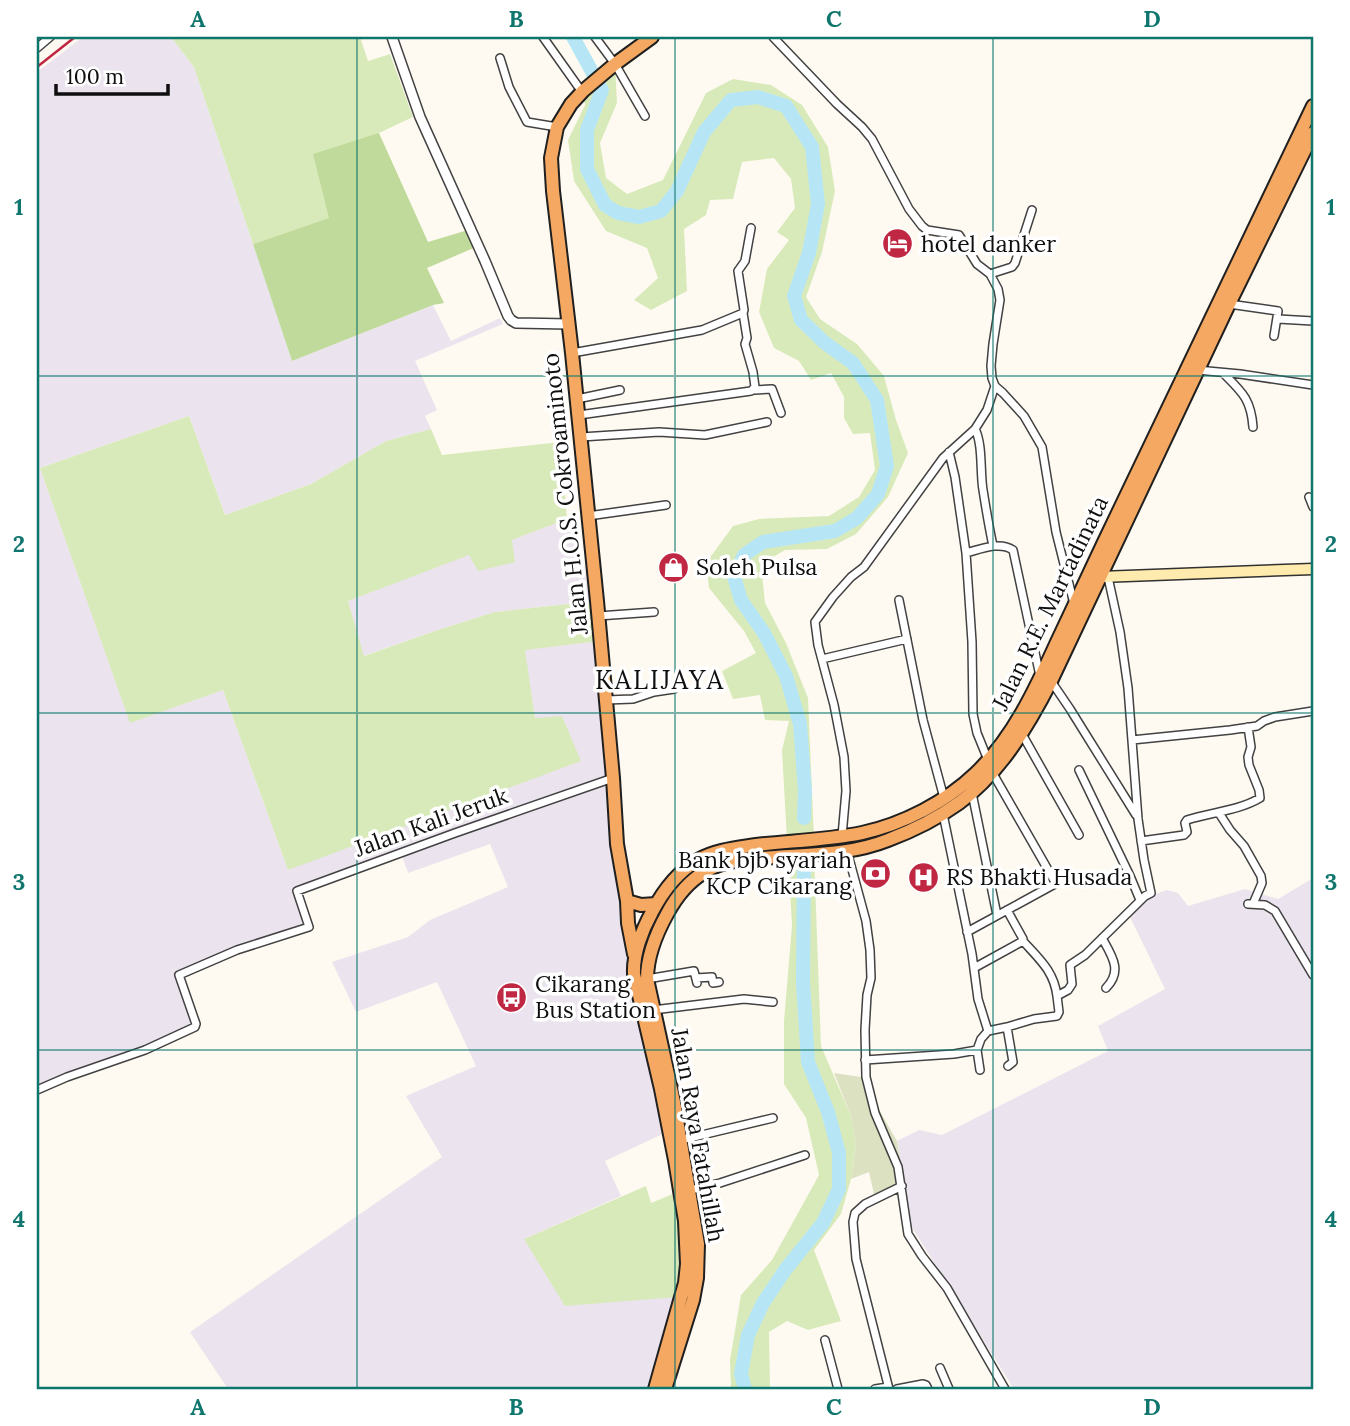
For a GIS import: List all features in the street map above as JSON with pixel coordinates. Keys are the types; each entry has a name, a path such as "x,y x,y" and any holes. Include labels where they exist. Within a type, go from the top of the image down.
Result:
{"highway":[{"name":"Jalan H.O.S. Cokroaminoto","path":"635,958 617,844 614,778 551,158 557,127 571,104 649,37"},
{"name":"Jalan R.E. Martadinata","path":"635,958 656,904 670,883 689,865 712,854 768,850 787,841 823,839 883,828 944,798 990,766 1022,734 1075,604 1313,106"},
{"name":"Jalan R.E. Martadinata","path":"768,850 785,856 847,851 887,841 943,814 972,793 1045,680 1104,577 1197,370 1313,133"},
{"name":"Jalan R.E. Martadinata","path":"647,973 659,927 686,886 706,870 747,853"},
{"path":"627,901 641,905 656,904"},
{"name":"Jalan Raya Fatahillah","path":"635,958 635,982 675,1160 685,1221 687,1264 685,1283 655,1389"},
{"name":"Jalan Raya Fatahillah","path":"647,973 681,1140 698,1244 693,1300 664,1389"}],"main road":[{"path":"1104,577 1313,569"}],"street":[{"path":"37,48 50,37"},
{"path":"392,37 420,117 508,316 516,323 569,324"},
{"path":"542,37 582,92"},
{"path":"595,37 645,116"},
{"path":"773,37 872,139 909,209 922,226 932,231 959,235 977,264 990,274 998,289 1000,300 991,366 992,378 995,386 1024,416 1042,447 1056,532 1075,604"},
{"path":"500,58 511,93 527,122 557,127"},
{"path":"990,274 1012,267 1015,263 1032,210"},
{"path":"751,228 745,261 738,271 747,338 745,344 753,372 754,390"},
{"path":"1229,304 1276,310 1279,313 1274,336"},
{"path":"572,353 702,330 743,313"},
{"path":"1278,319 1313,321"},
{"path":"1197,370 1313,385"},
{"path":"1223,372 1246,398 1252,411 1253,427"},
{"path":"842,836 846,791 844,757 815,626 817,619 845,583 864,566 949,452 975,429 987,410 995,386"},
{"path":"579,415 772,389 781,413"},
{"path":"577,399 620,390"},
{"path":"581,437 659,432 705,435 767,422"},
{"path":"975,429 979,439 982,488 993,546"},
{"path":"949,452 966,553 972,642 973,714 977,733 990,766 1055,881 1053,885 967,932"},
{"path":"1309,497 1313,507"},
{"path":"588,516 666,505"},
{"path":"966,553 993,546 1008,546 1013,550 1045,680 1070,709 1138,819"},
{"path":"1057,996 1072,986 1070,965 1085,955 1151,893 1138,819 1128,688 1120,632 1104,577"},
{"path":"899,600 923,720 944,798"},
{"path":"598,616 654,612"},
{"path":"822,659 907,639"},
{"path":"606,700 633,699 674,689"},
{"path":"1132,740 1257,726 1275,717 1313,711"},
{"path":"1141,841 1184,835 1187,832 1187,820 1219,813 1260,798 1249,765 1251,747 1248,727"},
{"path":"1022,734 1079,835"},
{"path":"1079,770 1140,901"},
{"name":"Jalan Kali Jeruk","path":"37,1090 145,1050 191,1029 196,1024 179,975 236,950 309,927 297,891 614,778"},
{"path":"972,793 997,915"},
{"path":"1219,813 1244,846 1261,876 1262,883 1251,904 1265,905 1275,911 1313,975"},
{"path":"943,814 978,999 988,1031"},
{"path":"847,851 866,921 870,950 871,978 866,1002 866,1077 872,1104 898,1167 908,1234 947,1288 1005,1389"},
{"path":"980,1070 977,1050 988,1031 1057,1016 1059,1012 1055,984 1049,971 1023,941 1007,910"},
{"path":"1102,938 1115,965 1115,976 1106,988"},
{"path":"974,968 1023,941"},
{"path":"647,973 694,971 696,980 712,977 713,983 719,982"},
{"path":"653,1010 744,999 773,1002"},
{"path":"1007,1027 1013,1062 1008,1066"},
{"path":"865,1060 977,1050"},
{"path":"681,1140 773,1118"},
{"path":"690,1190 805,1155"},
{"path":"891,1389 856,1259 853,1222 855,1213 865,1204 902,1186"},
{"path":"825,1340 838,1389"},
{"path":"940,1368 949,1389"},
{"path":"875,1389 923,1384 928,1389"}],"shaded area":[{"path":"83,37 171,37 194,67 292,361 433,305 451,341 500,318 503,324 415,361 437,410 425,416 431,429 386,441 311,484 225,515 189,416 40,468 130,722 223,690 288,870 535,718 524,649 600,641 617,844 667,1132 605,1161 621,1196 524,1239 677,1297 646,1389 228,1389 190,1332 442,1157 406,1096 476,1066 437,982 356,1012 332,962 408,937 430,920 508,887 490,844 408,873 401,853 298,891 309,927 179,975 195,1027 37,1089 37,72"},
{"path":"567,519 597,601 495,612 363,656 348,601 469,554 514,562 511,540"},
{"path":"1313,878 1313,1389 1014,1389 911,1226 897,1141 919,1130 942,1135 1108,1051 1098,1026 1165,989 1130,917 1150,896 1167,890 1178,893 1188,906 1245,889 1278,899"}],"green space":[{"path":"171,37 360,37 368,61 390,54 413,117 379,133 330,218 253,244 194,67"},
{"path":"615,64 617,103 600,143 606,178 627,194 663,180 706,93 733,79 771,85 802,105 828,147 835,191 822,252 806,297 820,319 857,344 884,376 908,453 888,497 856,534 827,549 785,550 761,564 765,603 786,643 808,698 814,839 855,833 913,815 949,796 984,765 1015,724 1041,678 1158,429 1168,433 1034,713 1022,734 992,772 972,793 943,814 887,841 847,851 814,854 821,1046 851,1116 856,1144 851,1179 841,1214 814,1250 841,1321 808,1330 787,1321 769,1332 770,1389 731,1389 730,1360 741,1295 772,1260 819,1175 806,1118 784,1084 784,1021 792,925 788,856 813,854 813,840 787,841 782,750 789,721 765,720 760,695 733,699 722,671 756,653 744,631 709,588 706,563 733,526 759,519 829,516 859,497 875,470 870,433 853,434 844,418 844,397 831,373 811,380 799,361 774,348 759,312 767,269 789,240 777,232 795,208 791,179 774,158 742,162 733,199 710,200 706,215 684,229 687,291 651,310 634,300 658,278 647,248 606,231 574,181 568,140 585,105 582,92"},
{"path":"379,133 428,242 468,230 476,247 427,268 444,303 292,361 253,244 329,218 313,154"},
{"path":"189,416 225,515 311,484 386,441 431,429 442,455 561,442 567,519 512,540 515,562 478,571 469,555 348,601 364,656 495,612 597,601 600,641 525,650 535,718 562,716 581,761 288,870 223,690 130,723 40,468"},
{"path":"834,1073 868,1078 878,1108 897,1141 904,1182 874,1194 869,1172 851,1179 856,1144 851,1116"},
{"path":"646,1186 651,1203 675,1193 682,1247 677,1297 565,1306 524,1239"}],"waterway":[{"path":"573,37 602,90 587,130 587,169 605,205 618,213 639,217 661,211 677,191 704,132 731,100 758,97 786,106 812,147 818,204 809,253 794,296 801,320 825,343 853,363 877,400 887,466 878,494 857,518 835,531 763,542 744,555 734,577 741,600 764,633 786,676 800,724 805,791 804,818"},
{"path":"745,1389 741,1374 748,1335 763,1303 785,1270 823,1223 839,1189 839,1153 828,1112 808,1062 803,982 804,866"}],"railway":[{"path":"37,67 75,37"}],"place":[{"name":"hotel danker","path":"898,244"},
{"name":"Soleh Pulsa","path":"673,567"},
{"name":"Bank bjb syariah KCP Cikarang","path":"875,873"},
{"name":"RS Bhakti Husada","path":"923,877"},
{"name":"Cikarang Bus Station","path":"512,997"}],"district":[{"name":"KALIJAYA","path":"660,680"}]}
